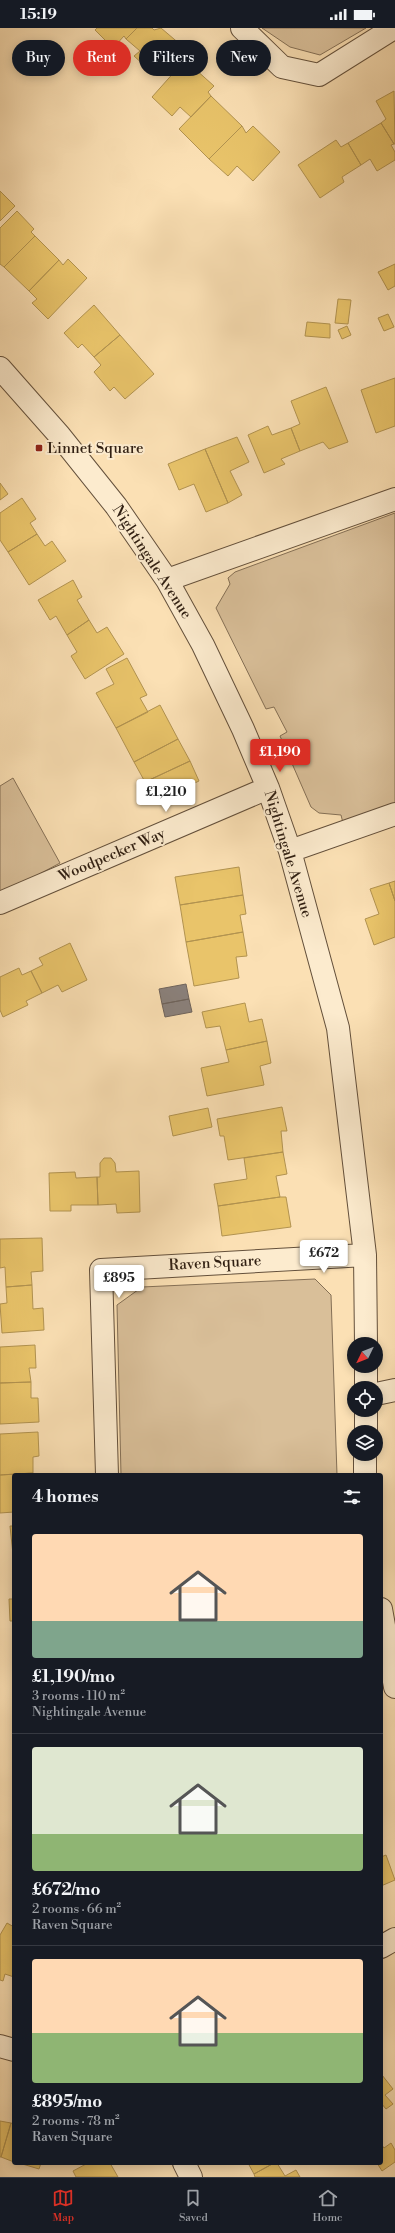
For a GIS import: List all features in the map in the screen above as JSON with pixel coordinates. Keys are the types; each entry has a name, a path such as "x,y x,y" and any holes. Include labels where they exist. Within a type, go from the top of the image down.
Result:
{"street":[{"path":"242,28 282,67 319,75 394,28"},
{"name":"Nightingale Avenue","path":"0,368 60,436 116,506 167,580 206,652 243,729 268,788 290,851 338,1028 365,1255 366,1337"},
{"path":"167,580 395,499"},
{"name":"Woodpecker Way","path":"0,903 268,788"},
{"path":"290,851 395,814"},
{"name":"Raven Square","path":"107,1473 101,1270 365,1255"},
{"path":"383,1393 395,1390"},
{"path":"365,1461 365,1473"},
{"path":"383,1620 394,1683"},
{"path":"383,1946 395,1939"},
{"path":"0,2046 12,2049"},
{"path":"185,2165 191,2177"}],"shaded area":[{"path":"262,28 366,28 320,55 290,47"},
{"path":"395,513 395,804 343,823 341,815 319,813 311,807 280,736 287,732 274,707 266,709 216,608 230,584 228,578 235,572"},
{"path":"13,778 60,863 0,895 0,786"},
{"path":"315,1279 331,1295 337,1473 121,1473 117,1305 142,1287"}],"building: Homes":[{"path":"97,28 137,28 126,39 124,36 120,40 105,40 95,30"},
{"path":"137,28 152,28 154,30 161,28 175,40 139,40 139,50 131,43 131,40 126,39"},
{"path":"139,52 139,61 134,56"},
{"path":"171,76 203,76 214,86 208,92 211,96 191,117 180,107 172,116 152,97"},
{"path":"394,91 395,144 381,123 386,119 376,101"},
{"path":"211,96 242,126 209,159 179,129"},
{"path":"381,123 394,144 391,145 395,152 395,160 377,171 370,159 361,165 348,143"},
{"path":"242,126 246,133 253,126 280,152 253,181 237,166 228,176 209,159"},
{"path":"336,140 341,147 348,143 361,165 342,177 344,182 320,198 298,165"},
{"path":"0,191 15,206 0,221"},
{"path":"17,211 34,229 31,232 35,236 4,267 0,264 0,228"},
{"path":"35,236 59,260 29,291 4,267"},
{"path":"68,259 87,278 48,319 32,303 37,299 29,291 59,260 63,265"},
{"path":"395,264 395,286 388,290 378,272"},
{"path":"338,299 351,300 348,324 335,323"},
{"path":"94,305 120,335 94,357 82,344 78,348 64,333"},
{"path":"388,314 394,327 384,331 378,318"},
{"path":"307,322 330,324 330,338 305,336"},
{"path":"347,326 351,335 342,339 338,330"},
{"path":"120,335 154,374 125,399 114,387 110,391 94,372 101,365 94,357"},
{"path":"395,378 395,426 376,433 361,390"},
{"path":"326,387 348,442 329,449 323,442 300,451 291,428 300,424 291,401"},
{"path":"268,426 272,435 291,428 300,451 281,459 285,464 264,473 248,435"},
{"path":"237,437 249,462 230,471 242,495 228,503 205,449"},
{"path":"205,449 228,503 206,512 194,484 179,490 168,464"},
{"path":"0,483 8,494 0,500"},
{"path":"22,498 36,519 30,523 37,534 8,552 0,540 0,513"},
{"path":"37,534 45,546 52,541 66,561 29,585 8,552"},
{"path":"73,580 82,597 77,600 89,620 67,635 56,616 50,620 38,600"},
{"path":"89,620 97,633 107,627 124,654 85,679 71,656 77,652 67,635"},
{"path":"127,658 147,695 140,698 148,712 116,728 96,693 114,684 106,669"},
{"path":"160,705 178,739 134,762 116,728"},
{"path":"178,739 190,761 145,782 134,762"},
{"path":"190,761 199,781 155,802 145,782"},
{"path":"239,867 243,895 180,905 175,877"},
{"path":"395,881 395,901 389,883"},
{"path":"389,883 395,901 395,937 374,945 365,919 379,914 370,889"},
{"path":"243,895 246,914 240,915 243,932 186,942 180,905"},
{"path":"243,932 247,956 236,957 239,978 194,986 186,942"},
{"path":"70,943 87,980 62,992 58,985 42,993 31,971 43,965 39,958"},
{"path":"19,968 22,975 31,971 42,993 26,1001 28,1005 3,1017 0,1010 0,977"},
{"path":"245,1003 249,1022 262,1019 267,1041 226,1050 220,1026 206,1028 202,1012"},
{"path":"267,1041 271,1063 260,1066 264,1085 207,1096 201,1068 229,1062 226,1050"},
{"path":"282,1107 287,1131 281,1131 283,1152 228,1160 224,1136 220,1136 217,1119"},
{"path":"208,1108 212,1127 173,1136 169,1116"},
{"path":"283,1152 287,1174 276,1176 280,1197 218,1206 214,1184 247,1179 244,1158"},
{"path":"104,1158 111,1158 115,1163 116,1172 139,1171 140,1212 117,1213 116,1204 98,1205 97,1177 100,1177 100,1163"},
{"path":"75,1172 76,1178 97,1177 98,1205 71,1205 71,1211 50,1211 49,1173"},
{"path":"286,1197 291,1227 222,1236 218,1206"},
{"path":"42,1238 43,1271 31,1272 32,1285 6,1287 5,1267 0,1268 0,1239"},
{"path":"32,1285 33,1309 43,1308 44,1330 2,1333 0,1304 7,1303 6,1287"},
{"path":"35,1345 36,1368 29,1368 31,1382 0,1383 0,1347"},
{"path":"31,1382 31,1398 38,1398 39,1422 0,1424 0,1383"},
{"path":"38,1432 39,1456 33,1457 33,1473 12,1473 12,1474 0,1475 0,1434"},
{"path":"12,1474 12,1512 0,1513 0,1475"},
{"path":"10,1526 12,1526 12,1545"},
{"path":"9,1599 12,1599 12,1621 10,1621"},
{"path":"386,1855 395,1880 383,1885 383,1856"},
{"path":"7,1923 12,1926 12,1976 5,1974 3,1981 0,1980 0,1935"},
{"path":"383,2076 393,2089 385,2095 393,2104 386,2109 383,2105"},
{"path":"0,2121 11,2123 1,2157 0,2157"},
{"path":"11,2123 12,2161 1,2157"},
{"path":"391,2143 395,2150 395,2162 382,2171 378,2165 383,2165 383,2147 384,2148"},
{"path":"26,2165 40,2165 39,2169"},
{"path":"84,2165 111,2165 118,2177 76,2177 73,2171"},
{"path":"249,2165 270,2165 254,2174"},
{"path":"270,2165 278,2165 285,2176 296,2170 300,2177 255,2177 254,2174"}],"building: Industry":[{"path":"186,984 189,999 162,1004 159,989"},
{"path":"189,999 192,1012 165,1017 162,1004"}],"place":[{"name":"Linnet Square","path":"39,448"}]}
